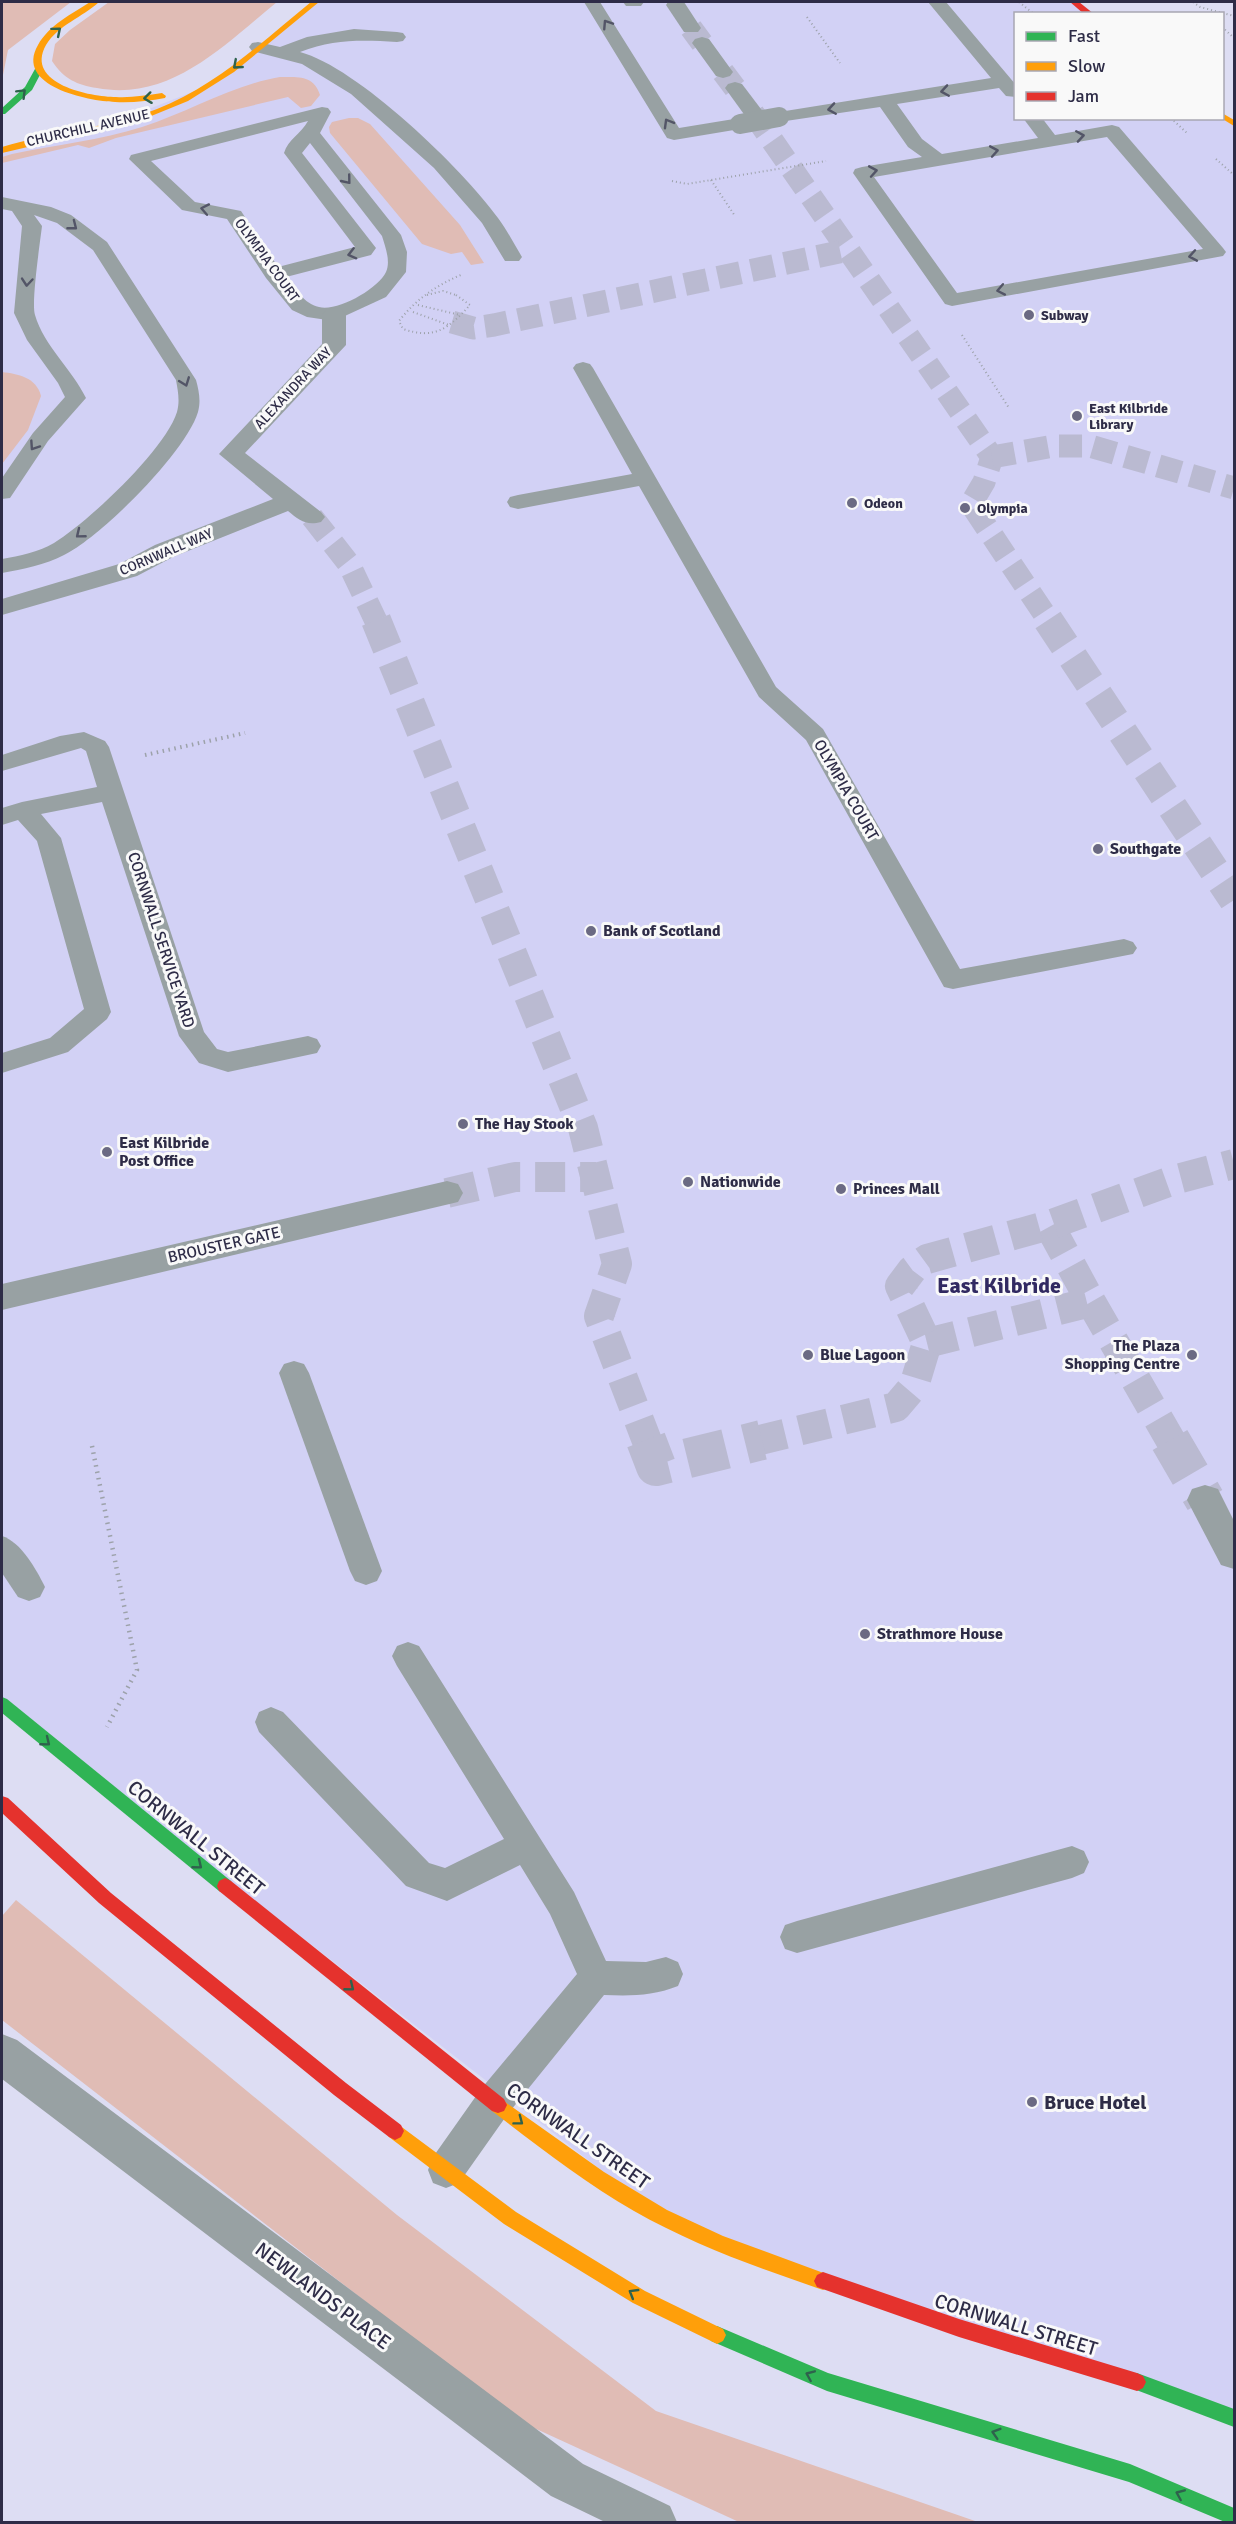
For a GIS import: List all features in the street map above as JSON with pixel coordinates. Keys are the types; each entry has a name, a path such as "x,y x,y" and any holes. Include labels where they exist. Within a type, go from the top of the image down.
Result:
{"street":[{"path":"2,112 29,88 38,71 36,56 44,43 95,2"},
{"name":"CHURCHILL AVENUE","path":"2,150 30,141 137,119 166,108 227,74 315,2"},
{"path":"1074,2 1087,12"},
{"path":"676,5 729,80 747,118"},
{"name":"CHURCHILL AVENUE","path":"38,71 59,87 106,99 161,96 205,87"},
{"name":"ALEXANDRA WAY","path":"293,500 231,454 334,345 334,315"},
{"path":"293,500 312,517"},
{"name":"CORNWALL WAY","path":"2,607 128,570 164,551 293,500"},
{"name":"BROUSTER GATE","path":"2,1297 447,1193"},
{"path":"1205,1500 1234,1554"},
{"name":"CORNWALL STREET","path":"2,1704 84,1773 494,2102 564,2155 660,2216 740,2253 958,2328 1145,2385 1234,2418"},
{"path":"2,1803 105,1898 340,2089 510,2218 629,2290 726,2340 827,2382 1130,2474 1234,2517"},
{"name":"NEWLANDS PLACE","path":"2,2054 567,2480 654,2523"}],"lane":[{"path":"592,2 674,134 747,118 779,117 1003,82"},
{"path":"937,2 1014,95"},
{"path":"282,53 313,41 354,34 397,37"},
{"path":"258,47 308,60 357,90 441,164 490,220 512,257"},
{"name":"OLYMPIA COURT","path":"334,315 314,313 299,306 273,274 234,215 189,206 138,159 322,112 357,90"},
{"path":"885,100 915,143 938,160"},
{"path":"273,274 364,251 366,248 293,153 295,146 311,133 322,112"},
{"path":"1034,120 1050,141"},
{"path":"258,129 311,133 391,235 397,252 396,272 379,293 334,315"},
{"path":"1112,131 1216,252 952,300 862,173 938,160 1112,131"},
{"path":"2,493 40,437 76,398 68,382 37,340 24,313 32,226 10,205"},
{"path":"2,567 33,560 64,547 99,519 152,465 184,420 191,399 186,380 100,246 64,219 44,211 10,205"},
{"name":"OLYMPIA COURT","path":"583,368 767,692 815,735 953,980 1124,948"},
{"path":"518,502 645,478"},
{"name":"CORNWALL SERVICE YARD","path":"2,763 68,742 84,740 97,747 192,1036 208,1056 228,1062 308,1046"},
{"path":"12,813 111,792"},
{"path":"2,1063 59,1045 98,1012 49,838 12,813"},
{"path":"294,1373 366,1571"},
{"path":"2,1550 29,1587"},
{"path":"408,1656 562,1903 596,1978"},
{"path":"271,1722 418,1875 447,1885 526,1845"},
{"path":"797,1937 1072,1862"},
{"path":"596,1978 646,1979 666,1974"},
{"path":"446,2170 494,2102 596,1978"}],"path":[{"path":"1019,2 1032,12"},
{"path":"1193,2 1205,12"},
{"path":"1200,7 1219,12"},
{"path":"807,17 840,63"},
{"path":"672,181 687,184 836,160"},
{"path":"711,180 735,216"},
{"path":"456,295 470,305 449,325 426,336 403,329 399,321 407,310 439,284 463,274"},
{"path":"952,300 957,327 1009,408"},
{"path":"418,304 460,315"},
{"path":"407,310 449,325"},
{"path":"103,765 245,733"},
{"path":"84,1773 137,1670 92,1446"}],"shaded area":[{"path":"2,2 71,2 8,50 2,80"},
{"path":"109,2 277,2 195,66 173,78 149,86 124,90 97,88 77,83 66,77 52,61 55,44 70,30"},
{"path":"315,2 1074,2 1089,12 1014,12 1014,120 1224,120 1224,116 1234,124 1234,2418 660,2216 2,1704 2,150 30,141 108,125 205,87"},
{"path":"280,77 304,78 314,84 320,95 311,106 301,108 288,97 116,138 89,148 78,145 2,163 2,157 12,154 126,132 159,121 228,92"},
{"path":"358,118 370,124 460,225 484,263 471,265 462,252 451,254 422,244 330,133 329,127 332,122"},
{"path":"2,372 20,375 31,381 41,396 28,430 2,464"},
{"path":"16,1900 397,2215 656,2411 978,2522 739,2522 521,2422 2,2020 2,1916"}],"tunnel":[{"path":"691,28 702,43"},
{"path":"723,72 735,88"},
{"path":"753,113 992,457"},
{"path":"452,322 473,328 494,325 848,250"},
{"path":"992,457 1054,446 1090,446 1234,488"},
{"path":"992,457 984,482 971,504 1049,621"},
{"path":"312,517 349,564 376,621"},
{"path":"376,620 583,1128 595,1177"},
{"path":"1048,620 1234,900"},
{"path":"1049,1225 1177,1179 1234,1164"},
{"path":"447,1193 515,1177 595,1177"},
{"path":"595,1177 617,1264 599,1316 647,1441"},
{"path":"927,1343 900,1286 912,1270 927,1259 1049,1225"},
{"path":"1049,1225 1091,1302"},
{"path":"927,1343 1091,1302"},
{"path":"1091,1302 1171,1441"},
{"path":"756,1441 896,1407 914,1386 927,1343"},
{"path":"646,1440 656,1466 762,1440"},
{"path":"1170,1440 1205,1500"}],"traffic: fast":[{"path":"2,112 29,88 38,71"},
{"path":"2,1704 225,1886"},
{"path":"717,2335 827,2382 1130,2473 1234,2517"},
{"path":"1137,2382 1234,2418"}],"traffic: slow":[{"path":"95,2 62,24 41,46 38,66 43,75 65,89 93,97 122,100 162,96"},
{"path":"2,150 136,119 161,111 209,86 253,54 315,2"},
{"path":"1224,116 1234,124"},
{"path":"498,2105 598,2178 661,2216 721,2244 823,2281"},
{"path":"395,2131 510,2218 639,2297 717,2335"}],"traffic: jam":[{"path":"1074,2 1087,12"},
{"path":"2,1803 105,1898 395,2131"},
{"path":"225,1886 498,2105"},
{"path":"823,2281 959,2328 1137,2382"}],"place":[{"name":"Subway","path":"1029,315"},
{"name":"East Kilbride Library","path":"1077,416"},
{"name":"Odeon","path":"852,503"},
{"name":"Olympia","path":"965,508"},
{"name":"Southgate","path":"1098,849"},
{"name":"Bank of Scotland","path":"591,931"},
{"name":"The Hay Stook","path":"463,1124"},
{"name":"East Kilbride Post Office","path":"107,1152"},
{"name":"Nationwide","path":"688,1182"},
{"name":"Princes Mall","path":"841,1189"},
{"name":"Blue Lagoon","path":"808,1355"},
{"name":"The Plaza Shopping Centre","path":"1192,1355"},
{"name":"Strathmore House","path":"865,1634"},
{"name":"Bruce Hotel","path":"1032,2102"}],"district":[{"name":"East Kilbride","path":"999,1285"}]}
